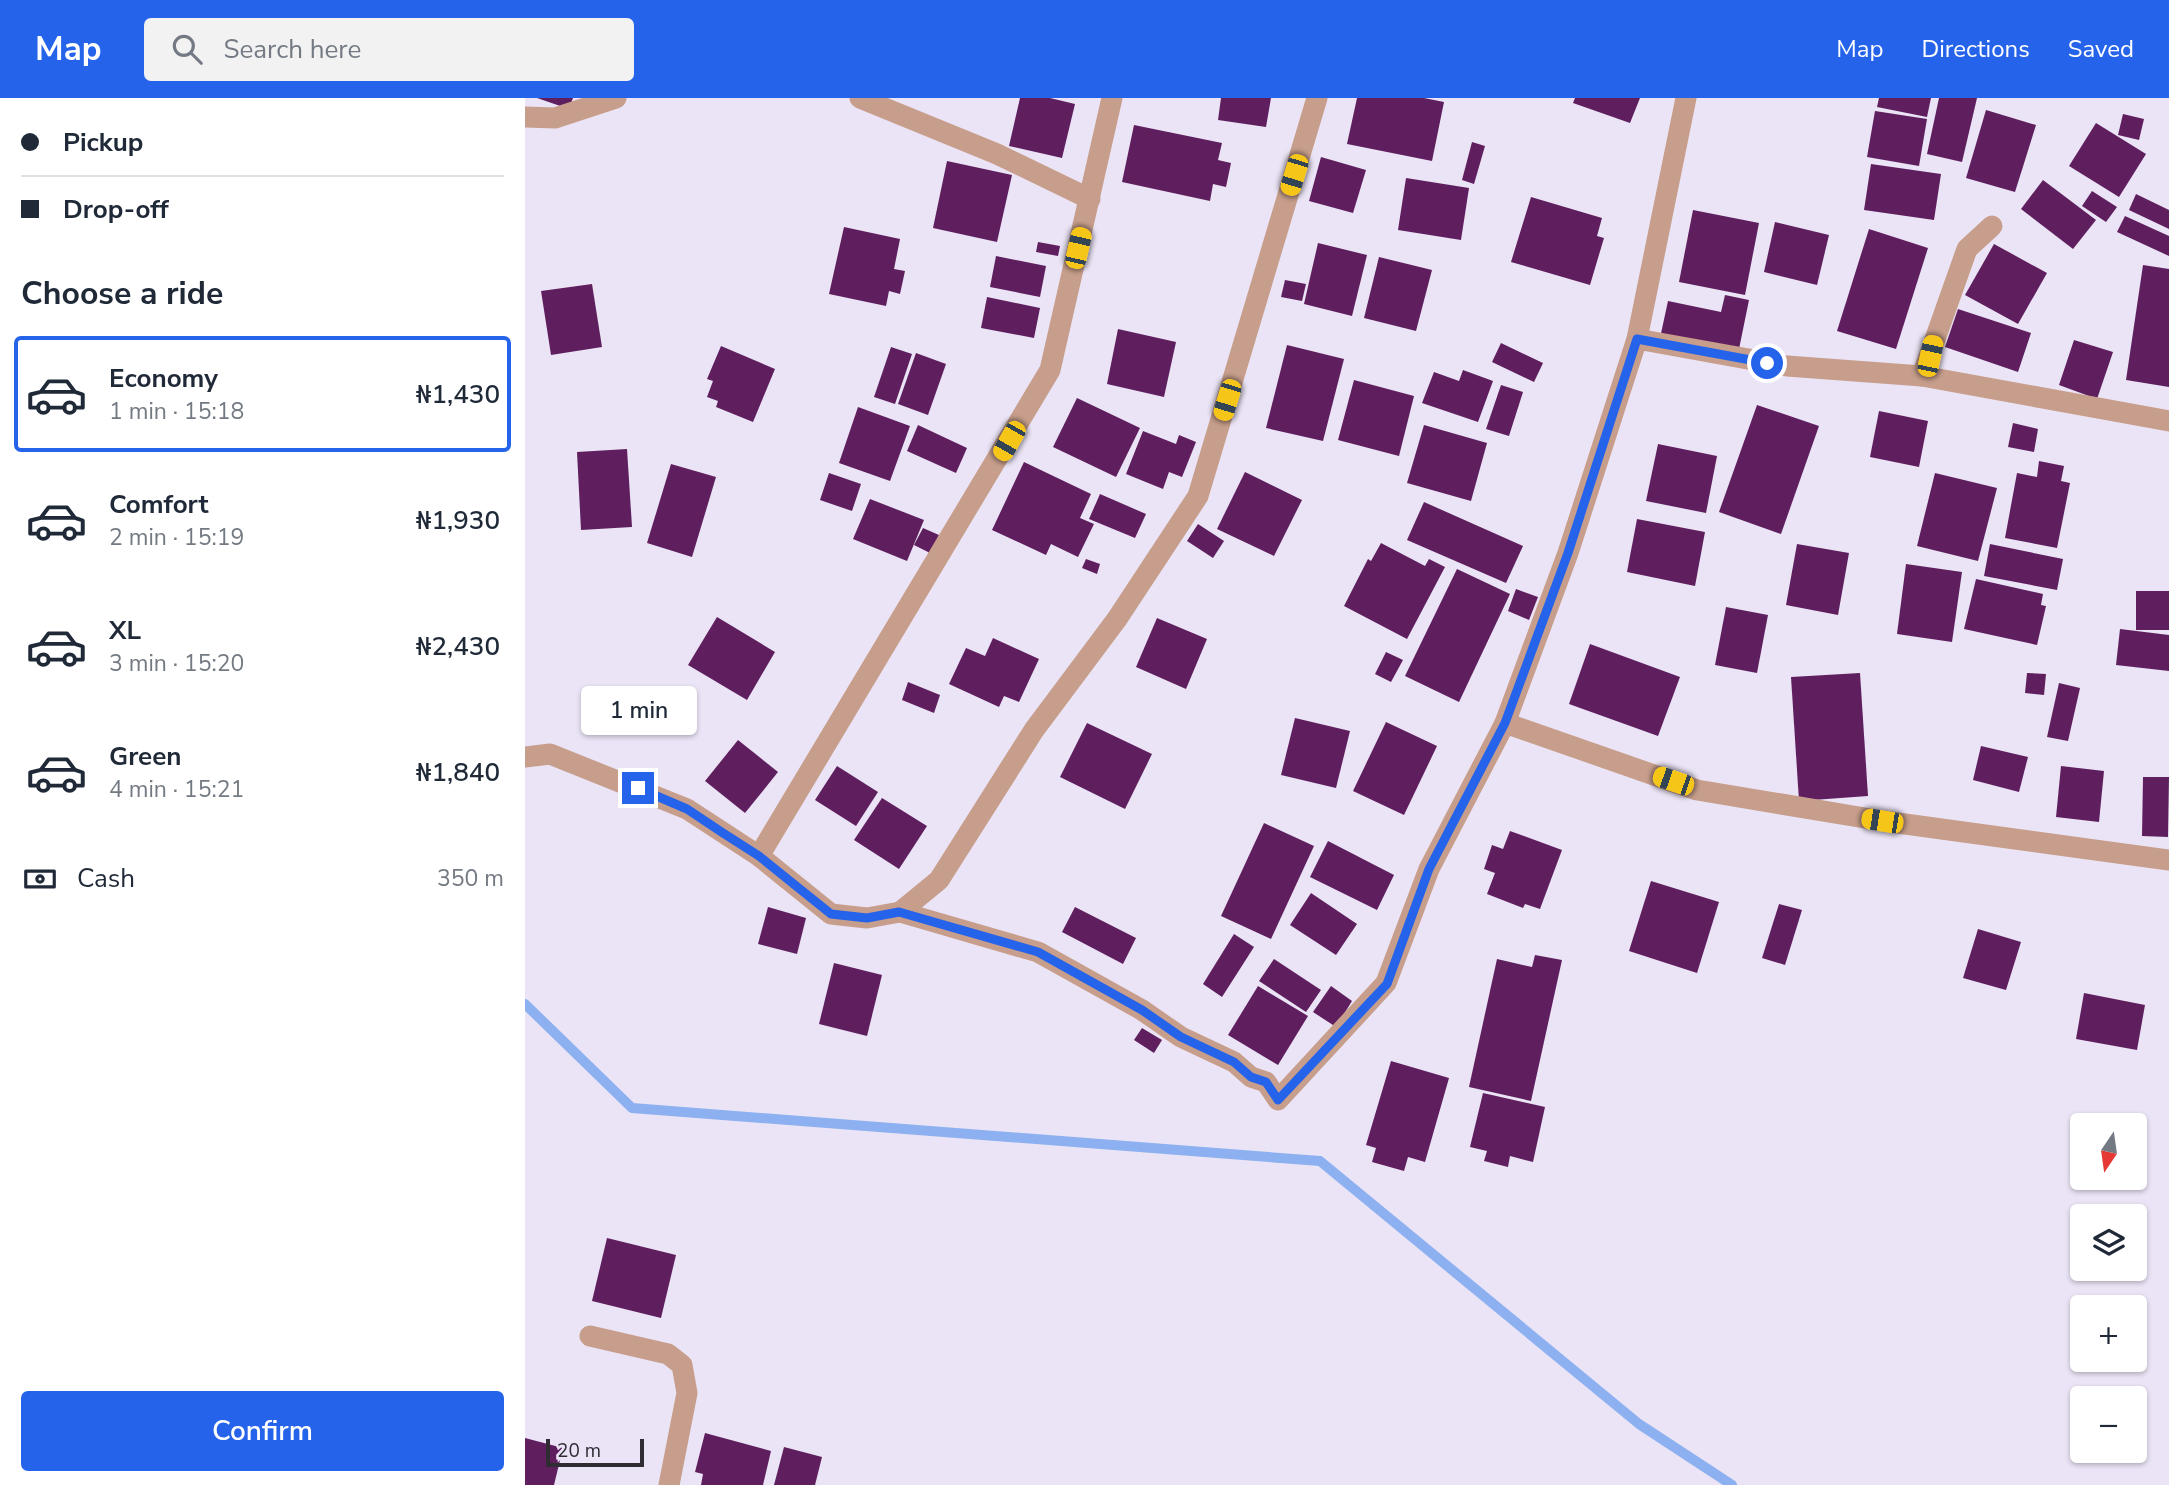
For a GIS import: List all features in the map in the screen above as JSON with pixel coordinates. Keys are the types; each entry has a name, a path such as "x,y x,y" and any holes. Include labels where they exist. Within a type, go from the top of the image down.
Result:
{"street":[{"path":"525,117 555,118 616,98"},
{"path":"860,98 997,154 1090,199"},
{"path":"759,856 1050,370 1112,98"},
{"path":"899,912 939,880 1034,730 1117,619 1198,496 1317,98"},
{"path":"525,757 550,754 614,777 687,809 759,856 831,914 867,918 899,912 1038,952 1142,1010 1181,1037 1234,1062 1251,1077 1266,1082 1278,1100 1387,984 1429,869 1505,723 1568,553 1637,339 1686,98"},
{"path":"1921,376 1968,250 1992,226"},
{"path":"1637,339 1787,366 1921,376 2169,421"},
{"path":"1505,723 1697,790 1896,823 2169,860"},
{"path":"590,1336 668,1354 681,1365 687,1393 669,1485"}],"building":[{"path":"537,98 573,98 569,109"},
{"path":"1020,98 1050,98 1075,104 1062,158 1009,146"},
{"path":"1221,98 1271,98 1266,127 1218,120"},
{"path":"1357,98 1424,98 1444,102 1432,161 1347,144"},
{"path":"1575,98 1640,98 1630,123 1573,103"},
{"path":"1879,98 1931,98 1927,117 1877,107"},
{"path":"1939,98 1977,98 1962,162 1927,154"},
{"path":"1986,110 2036,125 2015,192 1966,178"},
{"path":"1875,111 1927,119 1919,166 1867,157"},
{"path":"2123,114 2144,119 2139,140 2118,135"},
{"path":"2096,123 2146,154 2119,197 2069,166"},
{"path":"1134,125 1222,143 1218,160 1231,163 1226,187 1213,184 1210,201 1122,182"},
{"path":"1472,142 1485,146 1474,184 1462,180"},
{"path":"1321,157 1366,170 1353,213 1309,201"},
{"path":"947,161 1012,175 997,242 933,228"},
{"path":"1871,164 1941,174 1934,220 1864,210"},
{"path":"1406,178 1469,188 1461,240 1398,230"},
{"path":"2043,180 2096,220 2073,249 2021,209"},
{"path":"2092,191 2117,207 2106,222 2082,206"},
{"path":"2136,194 2169,210 2169,229 2129,210"},
{"path":"1531,197 1602,218 1597,236 1604,238 1590,285 1511,262"},
{"path":"1693,210 1759,223 1745,295 1679,282"},
{"path":"2125,216 2169,236 2169,256 2117,232"},
{"path":"1775,222 1829,235 1817,285 1764,272"},
{"path":"844,227 900,239 894,269 905,271 900,294 889,291 886,306 829,294"},
{"path":"1869,229 1928,248 1896,349 1837,331"},
{"path":"1038,242 1060,246 1058,256 1036,252"},
{"path":"1318,243 1367,255 1352,316 1304,304"},
{"path":"1994,244 2047,273 2018,324 1965,295"},
{"path":"996,256 1046,266 1040,297 990,287"},
{"path":"1379,257 1432,270 1416,331 1364,318"},
{"path":"2143,265 2169,269 2169,387 2126,380"},
{"path":"1285,280 1306,284 1302,301 1281,297"},
{"path":"592,284 602,347 551,355 541,291"},
{"path":"1725,295 1749,300 1739,349 1660,338 1668,301 1721,312"},
{"path":"987,297 1040,308 1034,338 981,328"},
{"path":"1958,309 2031,333 2018,372 1945,347"},
{"path":"1118,329 1176,342 1164,397 1107,384"},
{"path":"2074,340 2113,352 2097,399 2059,385"},
{"path":"1501,343 1543,363 1534,382 1492,362"},
{"path":"1287,345 1344,359 1323,441 1266,428"},
{"path":"721,346 775,369 753,422 716,407 718,401 707,397 713,381 707,379"},
{"path":"891,347 912,354 895,404 874,397"},
{"path":"916,353 946,364 928,415 898,404"},
{"path":"1463,370 1493,381 1478,422 1422,403 1434,372 1459,381"},
{"path":"1354,380 1414,396 1399,456 1338,440"},
{"path":"1501,385 1523,392 1509,436 1486,429"},
{"path":"1077,398 1140,428 1116,477 1053,447"},
{"path":"1757,405 1819,426 1781,534 1719,512"},
{"path":"858,407 910,426 890,481 839,463"},
{"path":"1879,411 1928,421 1919,467 1870,457"},
{"path":"2013,423 2038,429 2034,452 2008,447"},
{"path":"918,425 967,448 956,473 907,451"},
{"path":"1424,425 1487,443 1471,501 1407,483"},
{"path":"1143,431 1176,444 1179,435 1196,442 1182,477 1169,472 1163,489 1126,474"},
{"path":"1658,444 1717,456 1706,513 1646,501"},
{"path":"627,449 632,527 581,530 577,452"},
{"path":"2039,461 2064,466 2061,481 2070,483 2057,548 2005,538 2017,473 2037,477"},
{"path":"1024,462 1091,494 1080,518 1094,524 1078,557 1051,544 1046,555 992,530"},
{"path":"671,464 716,477 692,557 647,543"},
{"path":"1245,472 1302,500 1274,556 1217,529"},
{"path":"829,473 861,484 852,511 820,500"},
{"path":"1935,473 1997,488 1978,561 1917,546"},
{"path":"1100,494 1146,514 1135,538 1089,519"},
{"path":"870,499 924,520 907,561 853,539"},
{"path":"1424,502 1523,546 1506,583 1407,540"},
{"path":"1637,519 1705,532 1695,586 1627,572"},
{"path":"1198,524 1224,541 1213,558 1187,541"},
{"path":"923,528 939,535 930,553 914,545"},
{"path":"1381,543 1425,566 1429,559 1445,567 1407,639 1344,606 1368,559 1371,561"},
{"path":"1797,544 1849,553 1838,615 1786,605"},
{"path":"1990,544 2063,559 2057,590 1984,576"},
{"path":"1086,559 1100,564 1097,574 1082,568"},
{"path":"1906,564 1962,572 1952,642 1897,634"},
{"path":"1457,569 1510,594 1459,702 1405,676"},
{"path":"1976,579 2043,594 2041,605 2046,606 2037,645 1964,629"},
{"path":"1516,589 1538,597 1529,620 1508,611"},
{"path":"2136,591 2169,591 2169,630 2136,630"},
{"path":"1726,607 1768,615 1757,673 1715,665"},
{"path":"717,617 775,652 747,700 688,665"},
{"path":"1157,618 1207,639 1186,689 1136,667"},
{"path":"2120,629 2169,635 2169,671 2116,665"},
{"path":"993,638 1039,659 1019,702 1004,696 999,707 949,684 966,648 985,656"},
{"path":"1590,644 1680,677 1658,736 1569,704"},
{"path":"1386,652 1403,660 1391,682 1375,674"},
{"path":"1860,673 1868,796 1799,801 1791,677"},
{"path":"2027,673 2046,674 2044,695 2025,693"},
{"path":"908,682 940,695 934,713 902,700"},
{"path":"2059,683 2080,688 2068,741 2047,737"},
{"path":"1295,718 1350,731 1336,788 1281,775"},
{"path":"1386,722 1437,746 1404,815 1353,791"},
{"path":"1087,723 1152,754 1125,809 1060,777"},
{"path":"738,740 778,772 745,813 705,781"},
{"path":"1981,746 2028,757 2019,792 1973,780"},
{"path":"837,766 878,792 856,826 815,800"},
{"path":"2061,766 2104,771 2099,822 2056,817"},
{"path":"2143,777 2169,777 2168,837 2142,836"},
{"path":"882,798 927,826 899,869 854,840"},
{"path":"1264,823 1314,846 1271,939 1221,916"},
{"path":"1510,831 1562,850 1540,909 1525,904 1523,908 1487,894 1495,873 1484,869 1492,845 1503,849"},
{"path":"1328,841 1394,875 1377,910 1310,877"},
{"path":"1651,881 1719,902 1697,973 1629,951"},
{"path":"1311,893 1357,924 1336,955 1290,925"},
{"path":"1779,904 1802,910 1785,965 1762,958"},
{"path":"768,907 806,918 797,954 758,944"},
{"path":"1075,907 1136,938 1123,964 1062,932"},
{"path":"1978,929 2021,942 2006,990 1963,978"},
{"path":"1234,934 1254,947 1222,997 1203,984"},
{"path":"1535,955 1562,960 1531,1101 1469,1087 1497,959 1532,967"},
{"path":"1274,959 1321,990 1306,1012 1259,981"},
{"path":"834,963 882,975 867,1036 819,1024"},
{"path":"1258,986 1308,1016 1278,1065 1228,1035"},
{"path":"1331,986 1352,1001 1336,1027 1313,1012"},
{"path":"2084,993 2145,1005 2137,1050 2076,1039"},
{"path":"1142,1028 1162,1040 1154,1053 1134,1040"},
{"path":"1391,1061 1449,1078 1425,1162 1408,1157 1404,1171 1372,1162 1376,1148 1366,1145"},
{"path":"1483,1093 1545,1107 1533,1162 1510,1156 1508,1167 1484,1161 1487,1151 1470,1147"},
{"path":"607,1238 676,1255 661,1318 592,1301"},
{"path":"705,1433 771,1451 763,1485 701,1485 703,1474 695,1472"},
{"path":"525,1438 563,1448 554,1485 525,1485"},
{"path":"784,1447 822,1457 815,1485 774,1485"}],"waterway":[{"path":"525,1004 632,1108 1320,1161 1639,1424 1732,1485"}],"route":[{"path":"638,788 687,809 759,856 831,914 867,918 899,912 1038,952 1142,1010 1181,1037 1234,1062 1251,1077 1266,1082 1278,1100 1387,984 1429,869 1505,723 1568,553 1637,339 1727,358 1767,363"}]}
